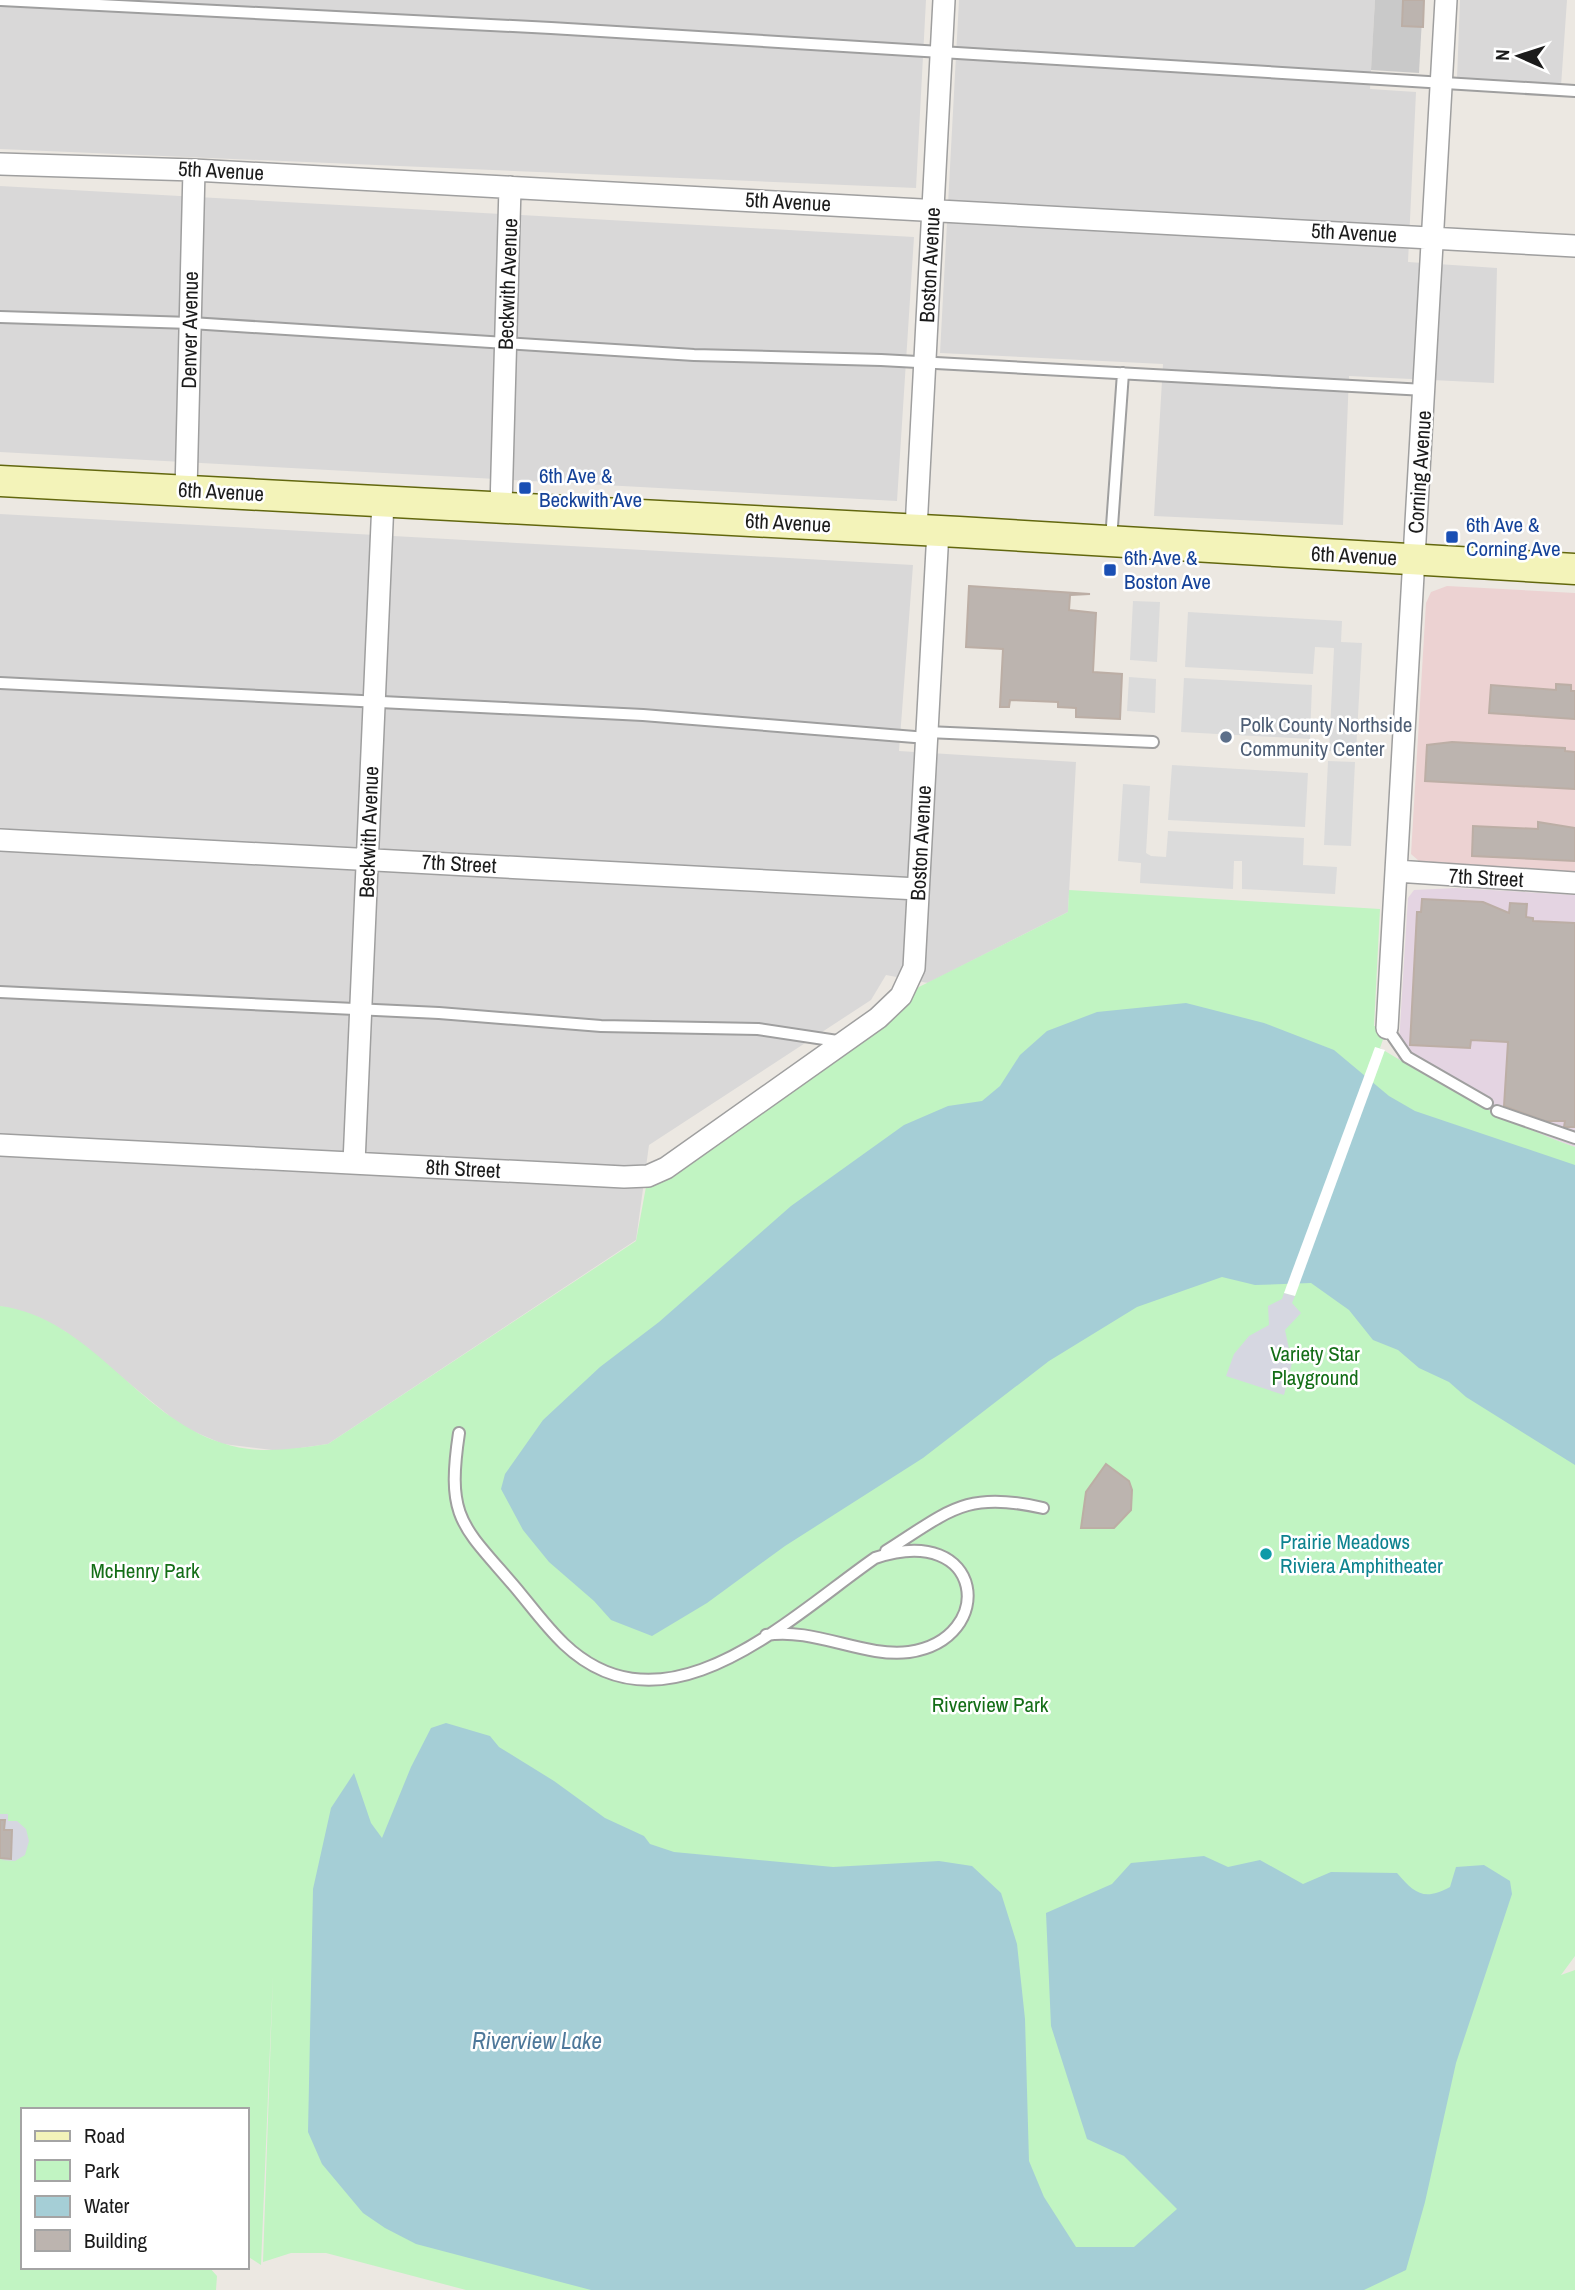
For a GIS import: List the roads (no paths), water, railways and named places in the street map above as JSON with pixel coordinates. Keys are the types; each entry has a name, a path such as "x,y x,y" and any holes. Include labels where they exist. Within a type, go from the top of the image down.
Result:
{"main road":[{"name":"6th Avenue","path":"0,481 927,530 1575,569"}],"street":[{"name":"Boston Avenue","path":"878,1018 901,996 914,968 927,735 925,363 944,0"},
{"name":"Corning Avenue","path":"1387,1028 1446,0"},
{"name":"5th Avenue","path":"0,164 194,170 1575,246"},
{"name":"Denver Avenue","path":"186,491 194,170"},
{"name":"Beckwith Avenue","path":"501,507 510,187"},
{"name":"Beckwith Avenue","path":"354,1163 383,501"},
{"name":"7th Street","path":"0,840 918,889"},
{"name":"7th Street","path":"1396,871 1575,883"},
{"name":"8th Street","path":"0,1145 624,1177 649,1176 666,1168 878,1018"}],"lane":[{"path":"1,0 551,28 1575,91"},
{"path":"0,317 191,323 774,359 925,363 1425,390"},
{"path":"1111,543 1123,373"},
{"path":"0,683 643,715 927,735 1153,742"},
{"path":"0,992 361,1010 601,1026 758,1029 844,1042"},
{"path":"1387,1028 1407,1057 1487,1103"},
{"path":"1497,1111 1575,1138"},
{"path":"458,1433 452,1490 467,1531 564,1645 586,1660 629,1677 675,1679 718,1666 875,1558 943,1514 968,1503 989,1499 1043,1508"},
{"path":"765,1635 802,1634 908,1652 937,1643 957,1630 965,1612 967,1590 962,1572 946,1555 922,1549 894,1551 875,1558"}],"water":[{"path":"1186,1003 1264,1023 1334,1050 1389,1096 1415,1111 1575,1165 1575,1465 1466,1397 1449,1382 1419,1368 1398,1350 1373,1340 1349,1310 1311,1283 1255,1285 1222,1277 1137,1307 1049,1361 923,1458 785,1546 707,1603 652,1636 611,1620 594,1601 549,1562 523,1530 501,1489 505,1474 543,1420 600,1367 659,1322 791,1206 904,1125 948,1106 982,1101 1000,1086 1020,1055 1047,1031 1097,1012"},
{"name":"Riverview Lake","path":"446,1723 490,1736 499,1747 554,1781 605,1818 644,1836 650,1844 674,1852 833,1867 939,1861 972,1866 1001,1893 1017,1944 1025,2019 1029,2161 1044,2197 1076,2247 1134,2247 1177,2209 1124,2156 1087,2139 1051,2026 1046,1913 1112,1884 1131,1863 1204,1856 1228,1867 1260,1860 1303,1884 1331,1872 1397,1873 1409,1886 1427,1894 1450,1887 1456,1867 1484,1865 1510,1881 1512,1894 1456,2063 1425,2202 1406,2270 1364,2290 591,2290 416,2244 385,2228 363,2213 322,2164 308,2132 313,1889 331,1808 354,1773 371,1823 382,1838 411,1767 431,1728"}],"place":[{"name":"6th Ave & Beckwith Ave","path":"525,488"},
{"name":"6th Ave & Corning Ave","path":"1452,537"},
{"name":"6th Ave & Boston Ave","path":"1110,570"},
{"name":"Polk County Northside Community Center","path":"1226,737"},
{"name":"Prairie Meadows Riviera Amphitheater","path":"1266,1554"}],"park label":[{"name":"Variety Star Playground","path":"1315,1366"},
{"name":"McHenry Park","path":"145,1571"},
{"name":"Riverview Park","path":"990,1705"}]}
